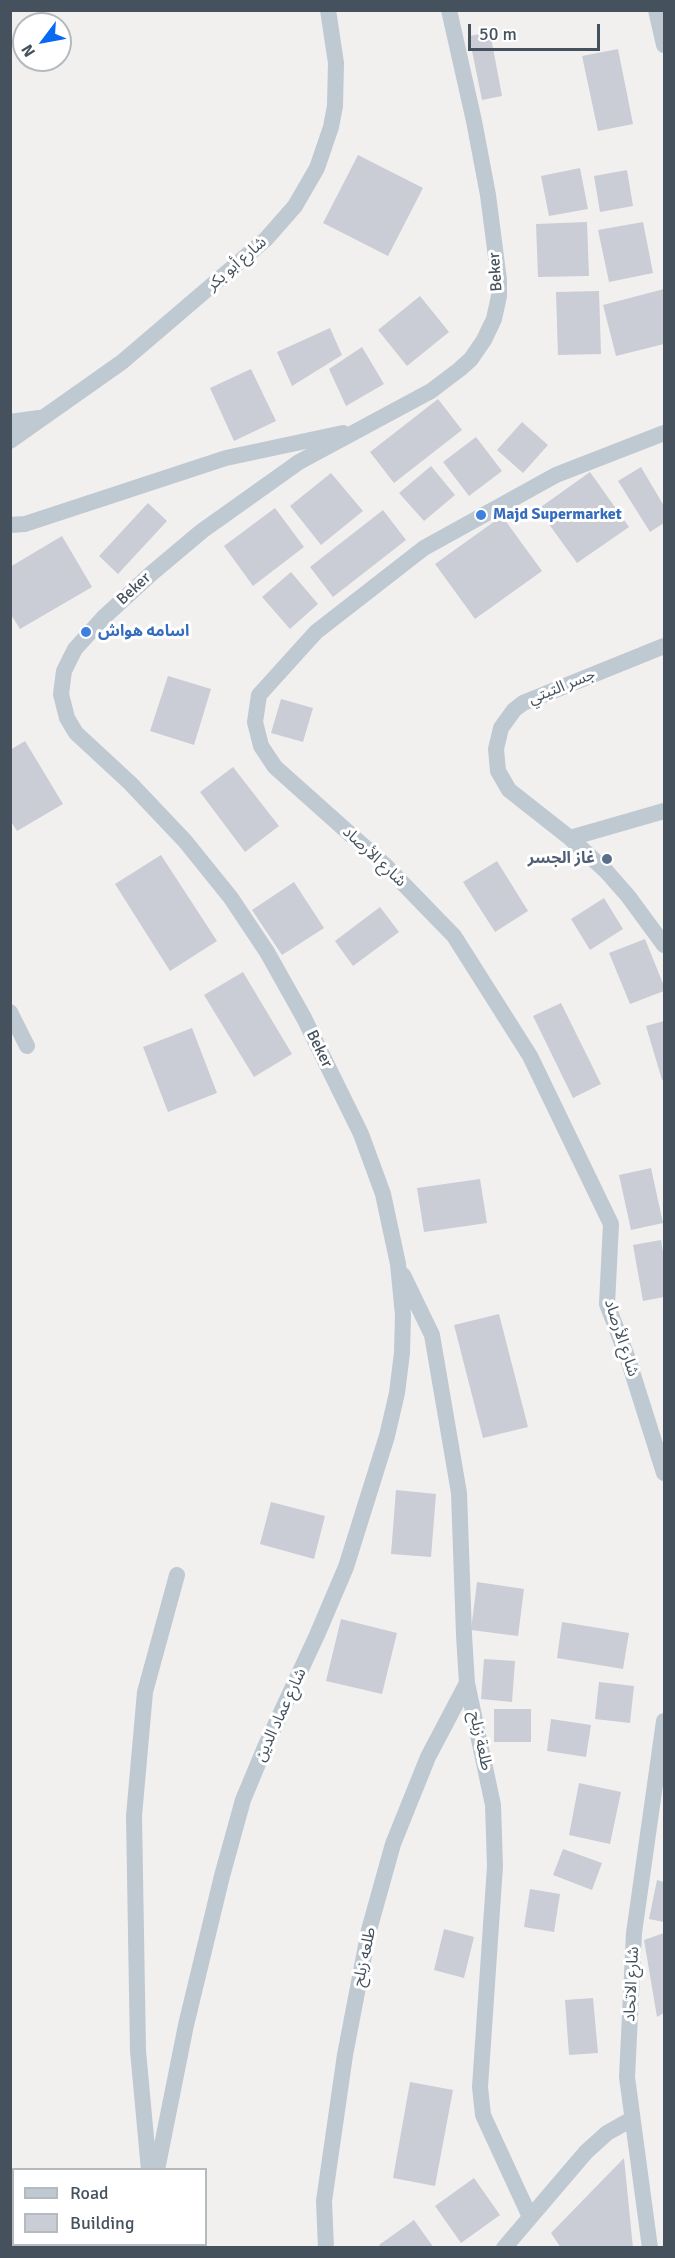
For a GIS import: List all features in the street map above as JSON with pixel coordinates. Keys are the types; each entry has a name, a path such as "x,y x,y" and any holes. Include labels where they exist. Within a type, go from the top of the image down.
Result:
{"street":[{"name":"شارع أبو بكر","path":"10,441 122,362 266,239 296,206 317,168 331,127 335,106 336,63 328,10"},
{"name":"Beker","path":"398,1264 383,1194 361,1134 304,1018 267,952 231,898 185,841 130,783 76,733 67,718 61,694 64,671 75,649 152,573 202,531 299,462 408,405 460,369 471,359 484,340 494,319 499,296 499,280 488,195 449,10"},
{"path":"656,10 664,45"},
{"path":"10,422 43,418"},
{"path":"10,525 25,524 226,458 361,429"},
{"name":"شارع الأرصاد","path":"664,433 556,474 424,548 316,632 259,695 255,723 261,746 275,767 387,867 454,936 530,1056 611,1224 607,1304 628,1359 664,1473"},
{"name":"جسر التيتي","path":"664,646 533,698 514,710 501,728 496,749 498,771 503,782 519,800 570,838 606,871 628,896 664,945"},
{"path":"570,838 664,811"},
{"path":"10,1012 27,1046"},
{"name":"طلعة زبلح","path":"398,1264 432,1335 459,1493 467,1683 493,1804 495,1866 480,2087 483,2115 530,2217"},
{"name":"شارع عماد الدين","path":"157,2168 186,2025 243,1800 346,1567 387,1436 397,1393 402,1353 403,1315 398,1264"},
{"path":"149,2168 138,2051 134,1816 145,1692 177,1575"},
{"name":"طلعه زبلح","path":"326,2247 324,2201 345,2055 369,1930 393,1844 428,1757 467,1683"},
{"name":"شارع الاتحاد","path":"650,2247 627,2077 634,1933 664,1721"},
{"path":"504,2247 586,2152 607,2133 632,2119"}],"building":[{"path":"490,32 502,96 482,100 469,36"},
{"path":"618,49 633,124 598,131 582,56"},
{"path":"358,155 423,188 388,256 323,223"},
{"path":"580,168 588,209 549,216 541,176"},
{"path":"627,170 633,206 600,212 594,176"},
{"path":"587,222 589,276 538,277 536,224"},
{"path":"643,222 653,273 609,282 598,230"},
{"path":"664,289 664,344 616,356 603,305"},
{"path":"599,291 601,354 558,355 556,292"},
{"path":"420,296 449,332 407,366 378,330"},
{"path":"330,328 342,355 292,386 277,352"},
{"path":"362,347 384,384 346,406 329,369"},
{"path":"251,369 276,421 234,441 210,388"},
{"path":"438,399 462,430 394,483 370,452"},
{"path":"522,422 548,445 523,473 497,450"},
{"path":"476,437 502,471 469,496 443,462"},
{"path":"431,466 455,495 424,521 399,493"},
{"path":"641,467 664,506 664,523 650,532 618,481"},
{"path":"590,472 629,527 577,563 538,509"},
{"path":"331,473 363,511 321,545 290,506"},
{"path":"148,503 167,521 118,574 99,556"},
{"path":"275,508 304,547 253,586 224,546"},
{"path":"383,510 406,540 333,597 310,567"},
{"path":"502,516 542,571 475,619 435,564"},
{"path":"62,536 92,587 20,629 10,613 10,567"},
{"path":"291,572 318,604 290,629 262,597"},
{"path":"168,676 211,689 194,745 150,731"},
{"path":"281,699 313,708 303,742 271,733"},
{"path":"25,741 63,804 17,831 10,820 10,750"},
{"path":"233,767 279,826 245,852 200,792"},
{"path":"161,855 217,941 170,971 115,884"},
{"path":"497,861 528,911 495,932 463,882"},
{"path":"294,882 324,928 282,955 252,910"},
{"path":"604,898 623,929 590,950 571,919"},
{"path":"380,907 399,932 353,966 335,941"},
{"path":"645,939 664,991 630,1004 609,953"},
{"path":"243,972 292,1054 254,1077 204,995"},
{"path":"561,1003 601,1084 573,1098 533,1016"},
{"path":"664,1021 664,1079 662,1080 646,1026"},
{"path":"192,1028 217,1093 168,1112 143,1047"},
{"path":"651,1168 663,1223 631,1230 619,1175"},
{"path":"480,1179 487,1223 424,1232 417,1188"},
{"path":"661,1240 664,1258 664,1297 643,1301 633,1245"},
{"path":"499,1314 528,1427 483,1438 454,1325"},
{"path":"396,1490 436,1494 431,1557 391,1554"},
{"path":"271,1502 325,1516 314,1559 260,1544"},
{"path":"477,1582 524,1589 518,1636 471,1630"},
{"path":"341,1619 397,1633 382,1694 326,1681"},
{"path":"562,1622 629,1633 623,1669 557,1658"},
{"path":"484,1659 515,1661 512,1702 481,1699"},
{"path":"599,1682 634,1686 630,1723 595,1719"},
{"path":"494,1709 531,1709 531,1742 494,1742"},
{"path":"551,1719 591,1725 586,1757 547,1751"},
{"path":"579,1783 621,1792 610,1844 569,1835"},
{"path":"563,1849 602,1863 592,1890 553,1875"},
{"path":"657,1880 664,1882 664,1922 649,1919"},
{"path":"530,1889 560,1894 554,1932 524,1927"},
{"path":"444,1929 474,1937 464,1978 434,1970"},
{"path":"664,1933 664,2013 657,2017 644,1940"},
{"path":"593,1998 598,2053 569,2055 565,2000"},
{"path":"410,2082 453,2090 435,2186 393,2178"},
{"path":"624,2158 633,2248 561,2248 551,2233"},
{"path":"474,2178 500,2215 461,2243 435,2206"},
{"path":"414,2220 434,2248 381,2248 379,2245"}],"place":[{"name":"Majd Supermarket","path":"481,515"},
{"name":"اسامه هواش","path":"86,632"},
{"name":"غاز الجسر","path":"607,859"}]}
